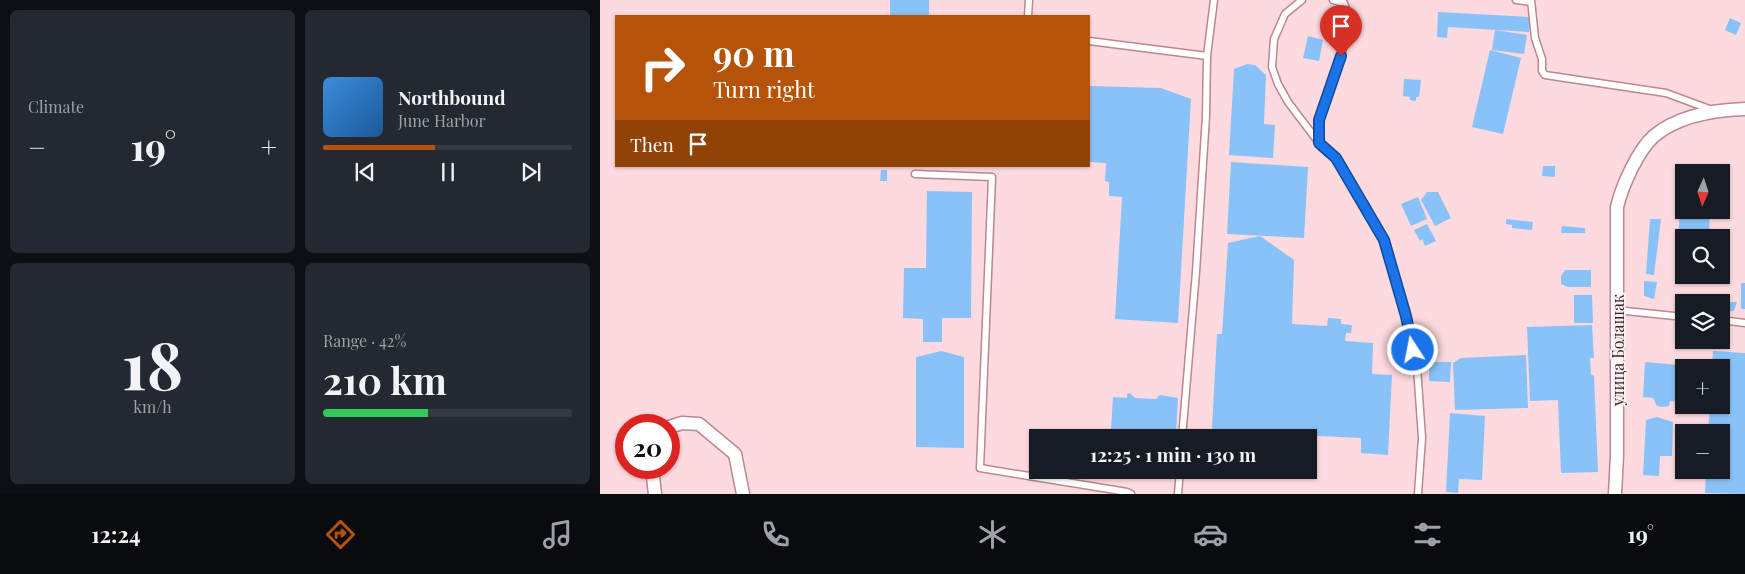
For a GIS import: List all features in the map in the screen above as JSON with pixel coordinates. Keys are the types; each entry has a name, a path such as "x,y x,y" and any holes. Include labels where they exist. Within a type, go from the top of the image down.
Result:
{"street":[{"name":"улица Болашак","path":"1615,494 1617,455 1617,207 1622,185 1654,136 1682,121 1713,110 1745,108"},
{"path":"680,423 699,424 735,454 744,494"},
{"path":"653,479 655,494"}],"lane":[{"path":"1028,15 1029,0"},
{"path":"1183,429 1206,116 1207,56 1214,0"},
{"path":"1302,0 1285,14 1274,39 1272,67 1278,84 1288,102 1319,143 1336,158 1384,240 1406,316 1417,367 1422,438 1418,494"},
{"path":"1319,143 1319,120 1341,56 1350,19 1344,3 1333,0"},
{"path":"1516,0 1531,1 1535,38 1542,59 1542,71 1546,75 1666,93 1713,110"},
{"path":"1090,41 1207,56"},
{"path":"915,174 992,177 980,468 1131,494"},
{"path":"1616,310 1675,316"},
{"path":"1730,321 1745,323"},
{"path":"1178,494 1179,479"}],"building":[{"path":"890,0 929,0 929,15 890,15"},
{"path":"1438,12 1530,17 1529,32 1448,27 1447,38 1437,37"},
{"path":"1730,18 1741,23 1736,35 1725,30"},
{"path":"1495,30 1527,35 1524,54 1492,50"},
{"path":"1308,36 1323,40 1319,61 1303,58"},
{"path":"1490,50 1521,58 1503,134 1472,127"},
{"path":"1247,64 1255,65 1266,75 1264,124 1275,125 1273,158 1229,155 1234,69"},
{"path":"1404,79 1421,80 1419,97 1416,97 1416,101 1410,100 1410,97 1403,96"},
{"path":"1090,86 1161,88 1191,99 1178,323 1115,319 1122,197 1109,196 1109,182 1105,181 1106,163 1090,162"},
{"path":"1231,162 1308,167 1304,238 1227,234"},
{"path":"1543,166 1555,166 1555,177 1542,176"},
{"path":"881,170 887,170 887,181 880,181"},
{"path":"927,191 972,192 971,318 942,318 942,342 923,342 923,319 903,318 904,268 926,268"},
{"path":"1427,192 1438,192 1451,218 1435,226 1421,200"},
{"path":"1418,197 1427,219 1411,226 1401,204"},
{"path":"1506,219 1533,222 1532,230 1512,228 1512,225 1506,224"},
{"path":"1650,219 1661,219 1654,275 1646,274"},
{"path":"1679,219 1710,219 1709,229 1679,229"},
{"path":"1427,224 1436,241 1425,246 1414,230"},
{"path":"1562,226 1585,228 1585,233 1561,233"},
{"path":"1260,236 1294,260 1292,324 1327,326 1328,318 1341,319 1341,324 1352,325 1351,333 1346,333 1345,341 1373,343 1372,374 1392,375 1388,455 1361,453 1361,438 1317,436 1317,429 1212,428 1217,334 1222,334 1228,243"},
{"path":"1565,270 1591,270 1591,287 1568,287 1561,284 1561,276"},
{"path":"1644,281 1657,282 1654,299 1644,296"},
{"path":"1741,283 1745,283 1745,309 1741,309"},
{"path":"1574,295 1592,295 1593,323 1574,323"},
{"path":"1730,302 1737,302 1734,311 1730,311"},
{"path":"1592,325 1594,358 1590,358 1591,374 1594,376 1598,472 1561,473 1558,400 1530,401 1527,327"},
{"path":"941,351 964,357 964,448 916,447 916,357"},
{"path":"1713,351 1745,353 1745,494 1705,493 1706,479 1730,479 1730,424 1709,424 1709,414 1730,414 1730,359 1713,359"},
{"path":"1526,355 1528,408 1455,410 1453,363 1461,358"},
{"path":"1451,362 1450,382 1429,381 1429,364"},
{"path":"1645,362 1675,365 1675,401 1670,401 1669,406 1662,407 1657,406 1653,398 1643,397"},
{"path":"1130,393 1135,398 1156,399 1160,395 1178,398 1176,429 1111,429 1113,397 1127,398 1127,394"},
{"path":"1450,413 1485,416 1482,480 1459,479 1458,493 1446,492"},
{"path":"1657,417 1673,422 1672,456 1660,456 1659,476 1643,475 1646,420"}],"route":[{"path":"1341,56 1319,120 1319,143 1336,158 1384,240 1406,316 1413,350"}]}
